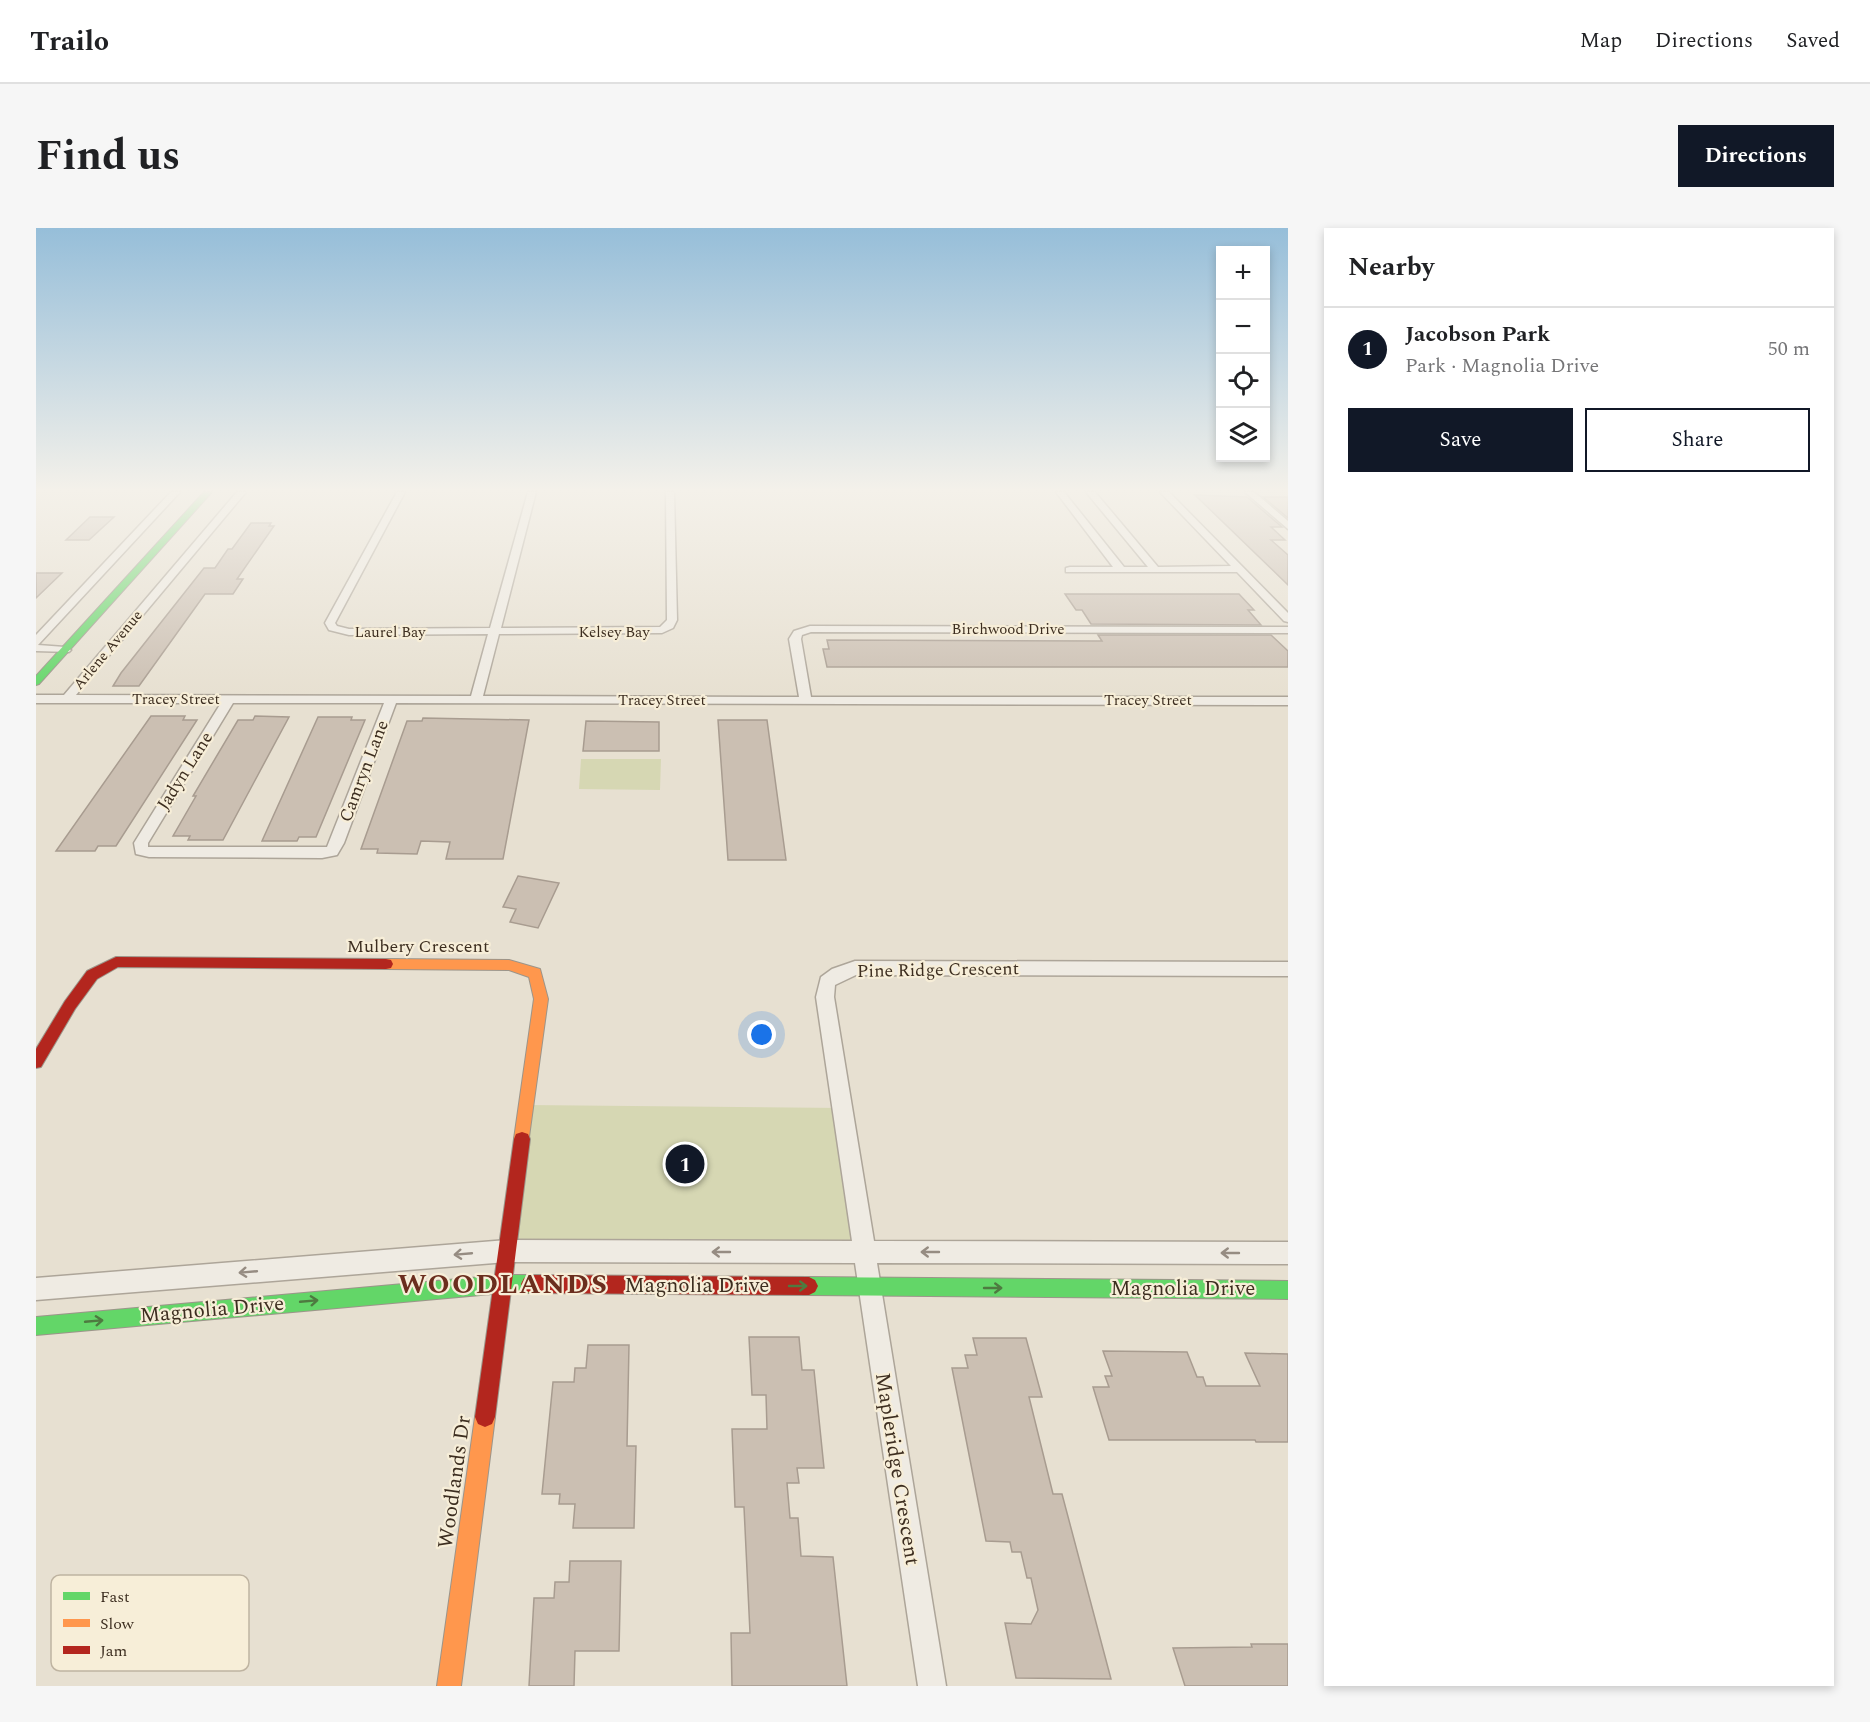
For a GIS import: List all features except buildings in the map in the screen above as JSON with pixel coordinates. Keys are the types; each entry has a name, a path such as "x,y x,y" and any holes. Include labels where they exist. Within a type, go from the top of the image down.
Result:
{"street":[{"path":"36,642 112,560"},
{"path":"36,682 146,560"},
{"name":"Arlene Avenue","path":"67,699 184,560"},
{"name":"Laurel Bay","path":"364,560 332,620 331,626 345,631 494,632"},
{"path":"476,700 513,560"},
{"name":"Kelsey Bay","path":"494,632 651,632 662,630 669,626 672,620 671,560"},
{"path":"1113,560 1121,570"},
{"path":"1148,560 1156,570"},
{"path":"1231,560 1288,619"},
{"path":"1070,570 1240,569"},
{"name":"Birchwood Drive","path":"806,700 795,639 798,633 810,629 1288,630"},
{"path":"36,648 65,650"},
{"name":"Tracey Street","path":"36,699 1288,701"},
{"name":"Jadyn Lane","path":"229,699 141,843 141,850 149,852 322,853 332,850 337,843"},
{"name":"Camryn Lane","path":"337,843 391,700"},
{"name":"Mulbery Crescent","path":"36,1062 70,1005 92,975 116,962 509,964 535,973 541,999 503,1284"},
{"name":"Pine Ridge Crescent","path":"864,1252 825,997 828,982 838,974 855,968 1288,969"},
{"name":"Magnolia Drive","path":"36,1289 507,1251 1288,1253"},
{"name":"Mapleridge Crescent","path":"864,1252 932,1686"},
{"name":"Magnolia Drive","path":"36,1326 503,1284 1288,1290"},
{"name":"Woodlands Dr","path":"449,1686 503,1284"}],"green space":[{"path":"581,759 661,759 660,790 579,789"},
{"path":"527,1105 842,1108 864,1252 507,1251"}],"traffic: fast":[{"path":"36,682 146,560"},
{"path":"36,1326 503,1284 530,1284"},
{"path":"809,1286 1288,1290"}],"traffic: slow":[{"path":"386,964 509,965 535,973 541,999 522,1139"},
{"path":"449,1686 485,1417"}],"traffic: jam":[{"path":"36,1062 70,1005 92,975 116,962 386,964"},
{"path":"485,1417 522,1139"},
{"path":"530,1284 809,1286"}],"place":[{"name":"Jacobson Park","path":"685,1164"}],"district":[{"name":"WOODLANDS","path":"503,1284"}]}
